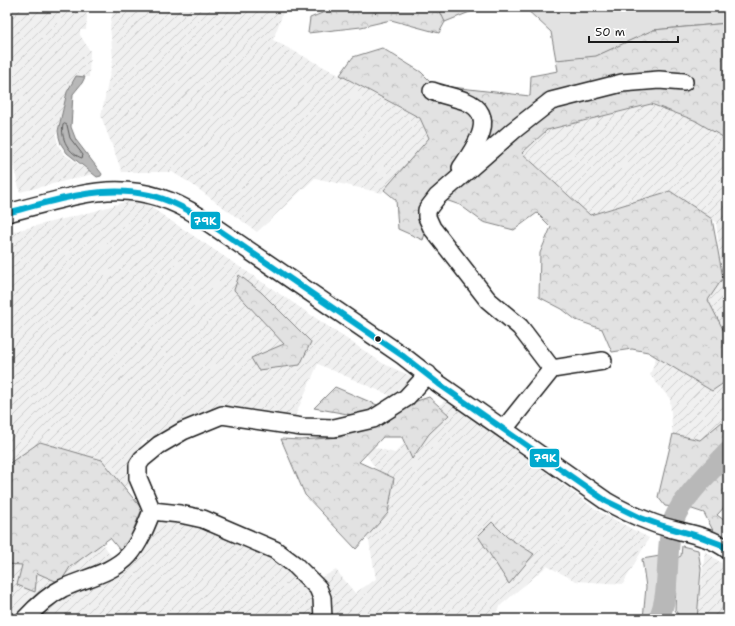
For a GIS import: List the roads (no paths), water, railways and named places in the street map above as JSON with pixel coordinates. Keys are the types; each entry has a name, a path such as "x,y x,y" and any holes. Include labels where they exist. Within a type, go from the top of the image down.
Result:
{"street":[{"path":"552,368 520,327 488,300 432,228 427,217 427,210 437,196 451,183 551,101 622,83 659,80 684,82"},
{"path":"432,91 465,101 479,112 483,120 479,141 451,183"},
{"path":"7,213 82,195 106,191 132,191 167,199 181,205 428,374 606,501 622,510 654,524 708,538 728,550"},
{"path":"504,429 552,368 603,361"},
{"path":"25,619 47,599 62,588 117,565 129,555 144,532 152,511 138,478 138,466 142,459 159,445 183,431 222,415 302,427 334,428 373,419 406,398 428,374"},
{"path":"152,511 180,514 204,520 275,550 295,565 318,588 322,598 323,619"}],"water":[{"path":"76,76 85,77 73,94 71,127 76,140 102,174 101,176 97,177 67,153 61,144 59,137 58,131 67,92"}],"waterway":[{"path":"658,619 665,599 670,536 675,516 696,486 728,452"}]}
